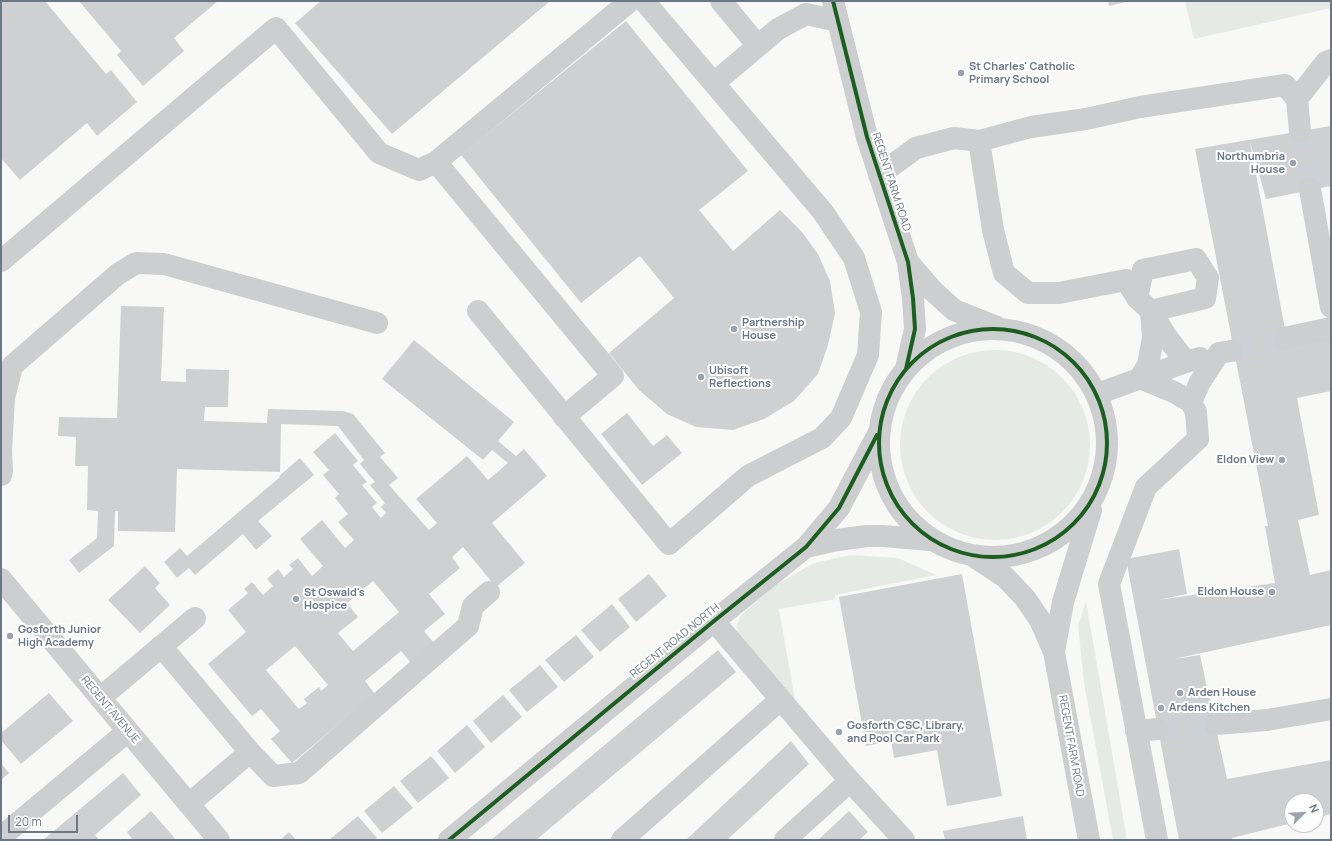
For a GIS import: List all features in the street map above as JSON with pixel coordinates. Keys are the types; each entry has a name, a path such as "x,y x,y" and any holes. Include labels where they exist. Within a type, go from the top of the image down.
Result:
{"street":[{"path":"1,261 276,28 379,153 419,170 436,162 630,1"},
{"path":"478,311 669,544 748,476 822,438 841,418 868,355 871,312 854,258 823,212 644,1"},
{"path":"721,1 758,46"},
{"path":"714,83 778,29 806,14 836,11"},
{"name":"REGENT FARM ROAD","path":"836,11 867,137 908,262 913,298 915,329 906,369"},
{"path":"1296,99 1326,62 1331,60"},
{"path":"879,175 916,148 954,138 979,141 1030,127 1086,119 1140,107 1285,85 1296,99 1300,131"},
{"path":"979,141 993,230 1004,273 1028,293 1060,293 1126,280 1186,362"},
{"path":"436,162 613,376 564,417"},
{"path":"1310,189 1331,307"},
{"path":"1,475 4,398 12,366 118,274 136,262 164,264 377,323"},
{"name":"REGENT FARM ROAD","path":"908,262 933,291 954,310 1002,330"},
{"path":"1140,378 1148,365 1152,337 1144,304"},
{"name":"REGENT FARM ROAD","path":"1054,652 1063,602 1093,501 1106,465 1107,426 1097,394 1075,362 1048,342 1017,330 984,328 952,336 920,354 896,380 882,413 880,428 878,448 885,484 903,516 930,540 964,555 1000,559 1036,551 1068,531 1093,501"},
{"path":"1284,338 1331,328"},
{"path":"1097,394 1186,362 1225,352 1200,382 1191,402"},
{"path":"1140,378 1174,392 1191,402 1196,412 1198,439 1146,487 1109,584 1157,840"},
{"name":"REGENT ROAD NORTH","path":"449,840 806,547 839,508 880,428"},
{"name":"REGENT ROAD NORTH","path":"806,547 837,540 867,536 930,540"},
{"name":"REGENT FARM ROAD","path":"972,556 1005,577 1025,598 1040,620 1054,652 1089,840"},
{"name":"REGENT AVENUE","path":"1,579 220,840"},
{"path":"161,646 250,752 273,776 299,773 468,626 473,606 489,592"},
{"path":"100,698 194,618"},
{"path":"714,621 850,781 904,840"},
{"path":"622,840 780,700"},
{"path":"1215,724 1267,720 1331,709"},
{"path":"1136,731 1158,729"},
{"path":"1,837 128,731"},
{"path":"189,804 250,752"},
{"path":"785,840 850,781"}],"shaded area":[{"path":"1185,1 1331,1 1331,8 1194,39"},
{"path":"986,350 1004,350 1023,354 1040,361 1055,371 1069,385 1079,400 1086,417 1090,436 1090,454 1086,473 1079,490 1069,505 1055,519 1040,529 1023,536 1004,540 986,540 967,536 950,529 935,519 921,505 911,490 904,473 900,454 900,436 904,417 911,400 921,385 935,371 950,361 967,354"},
{"path":"850,555 898,558 936,575 835,595 836,599 779,609 796,706 740,640 736,627 741,615 776,585 814,563"},
{"path":"1086,601 1127,840 1113,840 1084,683 1078,625"}],"building":[{"path":"1,1 45,1 106,74 111,70 137,102 97,136 87,123 20,180 1,158"},
{"path":"79,1 218,1 174,38 184,51 143,86 117,55 121,51"},
{"path":"321,1 550,1 392,134 295,23"},
{"path":"1108,1 1126,1 1126,2 1109,6"},
{"path":"626,21 748,171 699,210 733,251 780,210 802,232 818,254 830,281 835,313 828,345 818,374 794,401 764,419 733,430 696,427 667,414 639,390 609,353 674,298 640,256 581,303 461,155"},
{"path":"1331,126 1331,186 1266,199 1250,142 1285,329 1331,334 1331,391 1297,398 1319,515 1298,520 1310,575 1331,570 1331,625 1174,659 1200,655 1227,779 1331,760 1331,814 1324,816 1324,793 1284,793 1284,825 1232,838 1232,840 1179,840 1126,559 1179,549 1187,594 1158,600 1275,583 1265,526 1268,526 1195,149"},
{"path":"121,306 164,307 161,381 186,382 186,369 229,370 228,407 205,407 204,421 267,423 268,409 343,411 353,414 385,453 380,457 398,478 389,485 429,530 437,523 416,499 467,456 488,480 508,463 492,450 483,460 382,379 414,340 514,422 498,441 516,456 524,449 547,476 492,523 525,563 496,587 463,547 452,557 460,568 429,594 445,614 424,631 444,655 421,675 401,651 365,681 375,694 292,763 271,739 280,731 261,709 252,716 208,664 246,632 228,610 248,593 244,589 252,582 263,595 273,586 267,579 278,569 284,577 293,569 289,565 298,558 312,576 323,566 300,539 322,520 345,548 354,540 338,522 348,514 335,498 339,494 323,475 329,470 313,452 335,433 358,461 353,465 367,482 362,485 377,503 372,507 381,518 386,513 381,507 385,503 370,485 375,482 360,464 364,460 338,426 281,424 280,472 177,469 175,532 118,531 118,511 115,511 114,546 79,573 69,560 97,538 98,511 87,510 88,466 75,466 76,437 58,436 59,417 117,418","holes":["373,581 399,612 353,651 338,633 358,617 347,603","295,646 328,685 321,691 319,687 304,699 307,703 299,709 266,670"]},
{"path":"627,413 653,446 667,435 682,453 642,485 601,434"},
{"path":"300,458 314,475 258,521 272,536 256,550 243,534 195,575 189,568 177,578 164,562 180,548 187,556 280,477 279,476"},
{"path":"145,566 160,583 155,588 170,605 140,633 108,600"},
{"path":"649,574 667,596 636,622 618,599"},
{"path":"962,574 1002,796 947,806 937,750 894,758 891,741 866,746 839,597"},
{"path":"612,604 630,627 600,652 581,630"},
{"path":"576,635 594,657 564,682 545,660"},
{"path":"718,650 736,672 536,840 491,840"},
{"path":"540,665 558,687 527,712 509,690"},
{"path":"49,693 73,721 21,764 1,740 1,733"},
{"path":"503,695 522,717 491,743 473,721"},
{"path":"467,725 485,747 455,773 437,751"},
{"path":"791,741 809,764 727,840 686,840"},
{"path":"431,756 449,778 418,803 400,781"},
{"path":"1,763 9,773 1,780"},
{"path":"123,773 141,795 95,835 99,840 43,840"},
{"path":"394,786 413,808 382,833 364,811"},
{"path":"151,811 176,840 133,840 127,832"},
{"path":"849,811 868,832 859,840 818,840"},
{"path":"358,816 377,838 374,840 329,840"},
{"path":"1023,816 1027,840 945,840 943,831"},
{"path":"289,832 296,840 280,840"}],"tunnel":[{"path":"1300,131 1310,189"},
{"path":"1231,351 1284,338"},
{"path":"1158,729 1215,724"}],"cycle path":[{"path":"833,1 867,137 908,262 913,298 915,329 906,369"},
{"path":"982,329 1004,329 1037,337 1057,348 1074,362 1088,379 1099,399 1107,432 1107,443 1105,465 1099,487 1088,507 1074,524 1057,538 1037,549 1004,557 982,557 949,549 939,544 920,531 905,516 898,507 887,487 879,454 879,432 887,399 892,389 905,370 920,355 929,348 949,337 982,329"},
{"path":"449,840 806,547 839,508 877,435"}],"place":[{"name":"St Charles' Catholic Primary School","path":"961,73"},
{"name":"Northumbria House","path":"1293,163"},
{"name":"Partnership House","path":"734,329"},
{"name":"Ubisoft Reflections","path":"701,377"},
{"name":"Eldon View","path":"1282,460"},
{"name":"Eldon House","path":"1272,592"},
{"name":"St Oswald's Hospice","path":"296,599"},
{"name":"Gosforth Junior High Academy","path":"10,636"},
{"name":"Arden House","path":"1180,693"},
{"name":"Ardens Kitchen","path":"1161,708"},
{"name":"Gosforth CSC, Library, and Pool Car Park","path":"839,732"}]}
